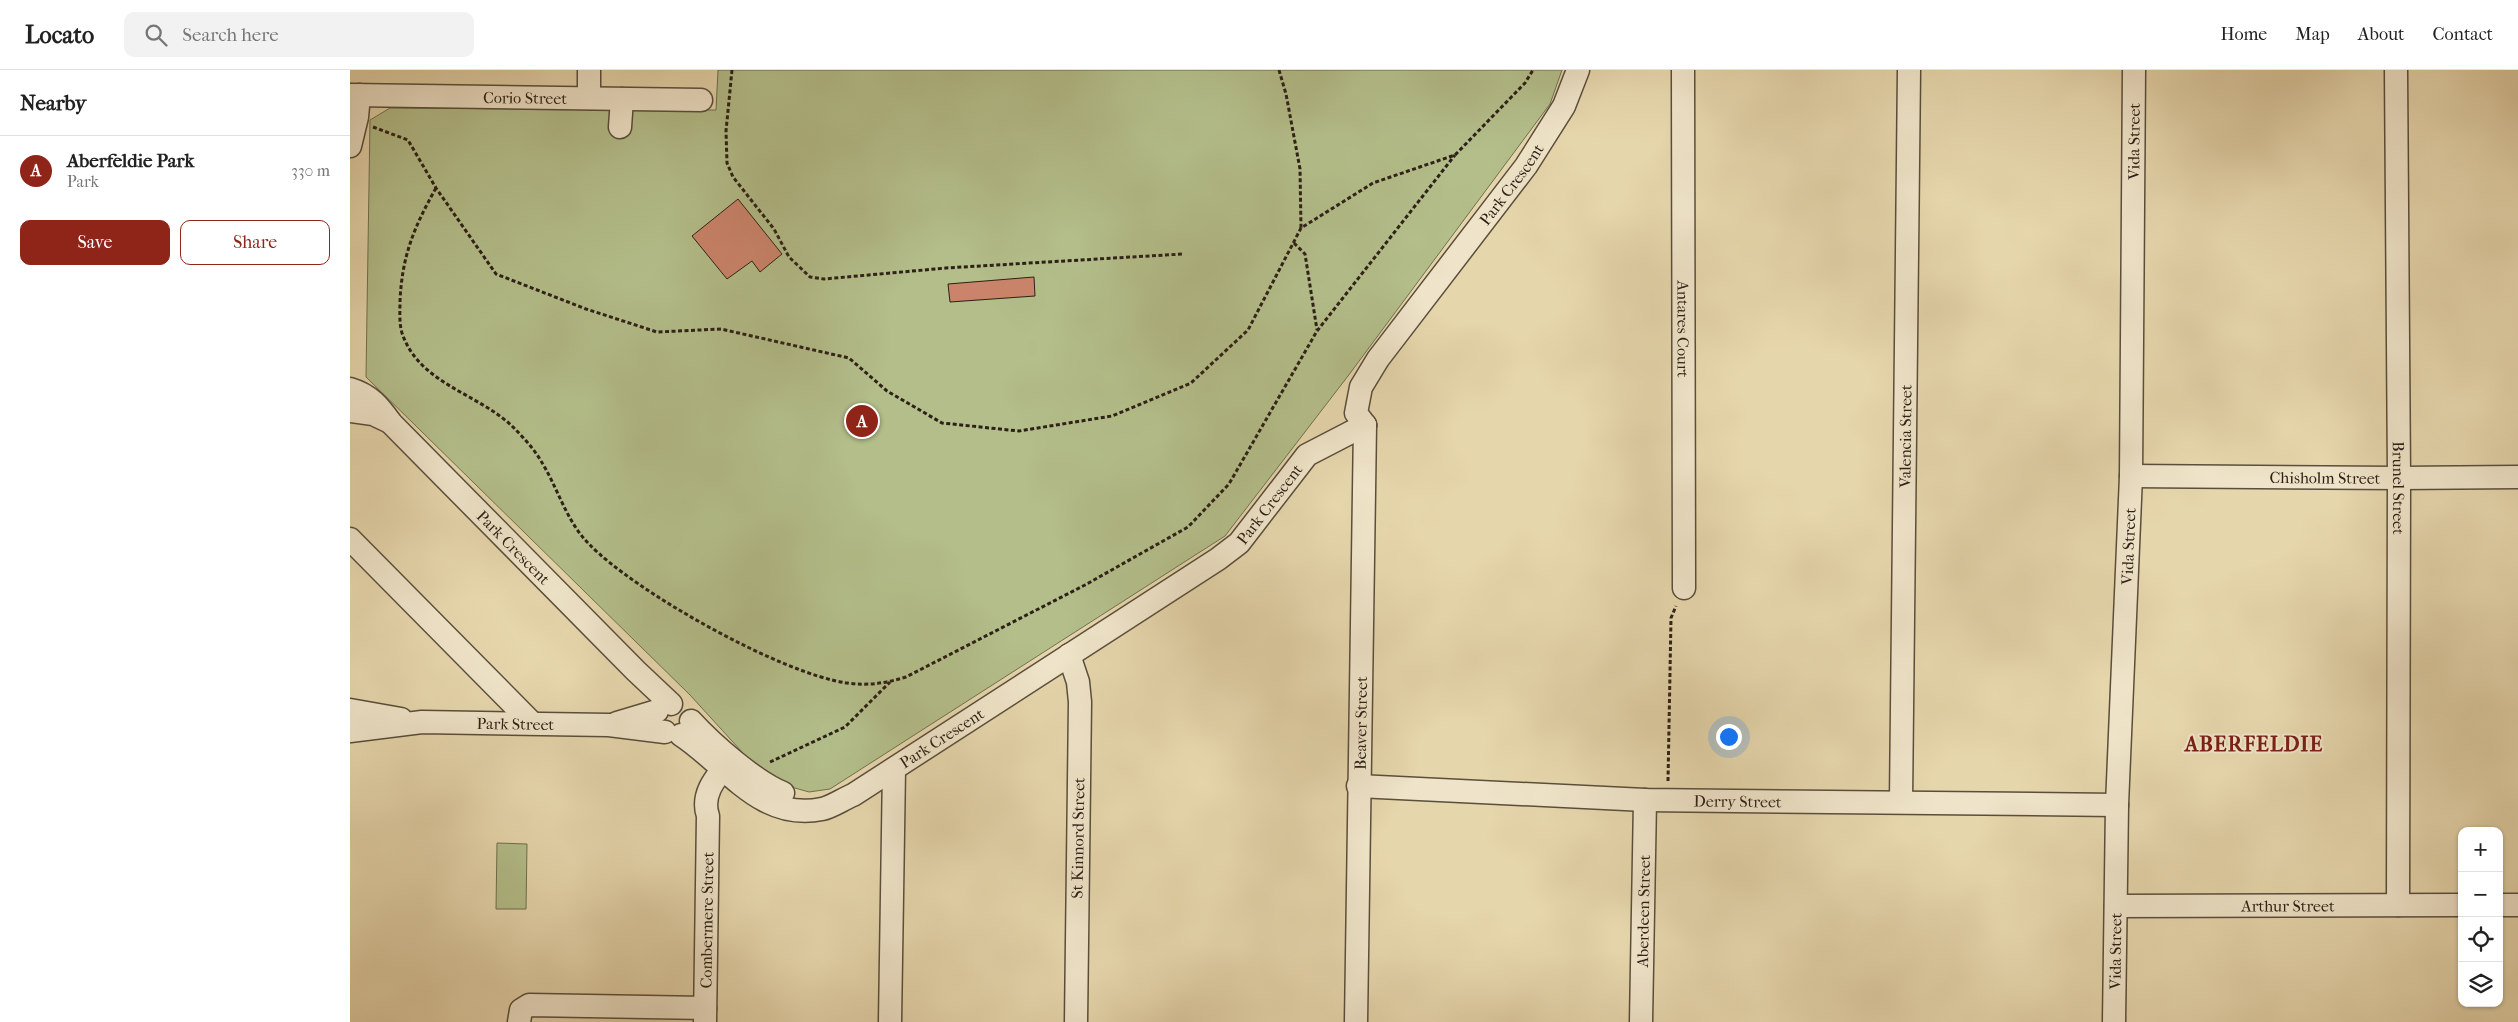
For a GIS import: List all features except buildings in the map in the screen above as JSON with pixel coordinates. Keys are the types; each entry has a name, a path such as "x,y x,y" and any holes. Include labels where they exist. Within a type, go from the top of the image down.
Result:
{"street":[{"path":"589,70 589,98"},
{"name":"Park Crescent","path":"350,389 364,393 375,401 391,423 636,671 670,719 701,748 737,770 764,800 792,810 824,808 894,769 1218,559 1239,543 1307,455 1365,425 1356,413 1361,387 1378,359 1526,166 1564,106 1578,70"},
{"name":"Antares Court","path":"1683,70 1684,588"},
{"name":"Valencia Street","path":"1901,802 1909,70"},
{"name":"Vida Street","path":"2114,1022 2117,805 2131,476 2134,70"},
{"name":"Brunel Street","path":"2396,70 2399,478 2398,905"},
{"path":"350,146 357,117 354,95"},
{"name":"Corio Street","path":"354,95 701,100"},
{"path":"620,127 622,99"},
{"name":"Park Crescent","path":"350,411 373,414 391,423"},
{"name":"Beaver Street","path":"1356,1022 1358,786 1365,425"},
{"name":"Chisholm Street","path":"2131,476 2518,477"},
{"path":"350,539 532,723"},
{"name":"St Kinnord Street","path":"1068,655 1078,682 1080,702 1076,1022"},
{"name":"Park Street","path":"350,710 422,722"},
{"name":"Park Street","path":"350,731 422,722 609,725 670,719"},
{"path":"890,1022 894,769"},
{"name":"Combermere Street","path":"705,1015 707,795 711,785 737,770"},
{"name":"Derry Street","path":"1358,786 1645,800 2117,805"},
{"name":"Aberdeen Street","path":"1641,1022 1645,800"},
{"name":"Arthur Street","path":"2116,906 2458,905"},
{"path":"2503,905 2518,905"},
{"path":"520,1022 521,1010 528,1005 705,1015"}],"path":[{"path":"732,70 726,131 727,163 733,177 774,229 789,256 810,278 824,279 946,268 1182,254"},
{"path":"357,117 370,116 370,126 408,140 436,188 496,274 586,309 657,332 721,329 849,358 887,391 942,423 1018,431 1112,416 1191,383 1248,330 1301,228 1300,169 1286,94 1279,70"},
{"path":"436,188 416,224 408,245 400,285 401,330 407,345 419,362 442,380 511,425 541,460 575,528 589,544 612,564 666,601 752,648 815,676 846,683 878,685 906,678 1076,589 1188,527 1229,484 1317,331 1455,155 1525,83 1533,70"},
{"path":"1301,228 1373,183 1455,155"},
{"path":"1294,243 1305,254 1317,331"},
{"path":"1668,800 1671,618 1684,588"},
{"path":"737,770 760,766 845,727 890,682"}],"green space":[{"path":"718,70 1562,70 1550,104 1348,376 1225,536 830,789 809,792 774,782 753,764 690,695 366,377 370,120 390,108 716,110"},
{"path":"497,843 527,844 526,909 496,909"}],"place":[{"name":"Aberfeldie Park","path":"862,421"}],"district":[{"name":"ABERFELDIE","path":"2254,744"}]}
